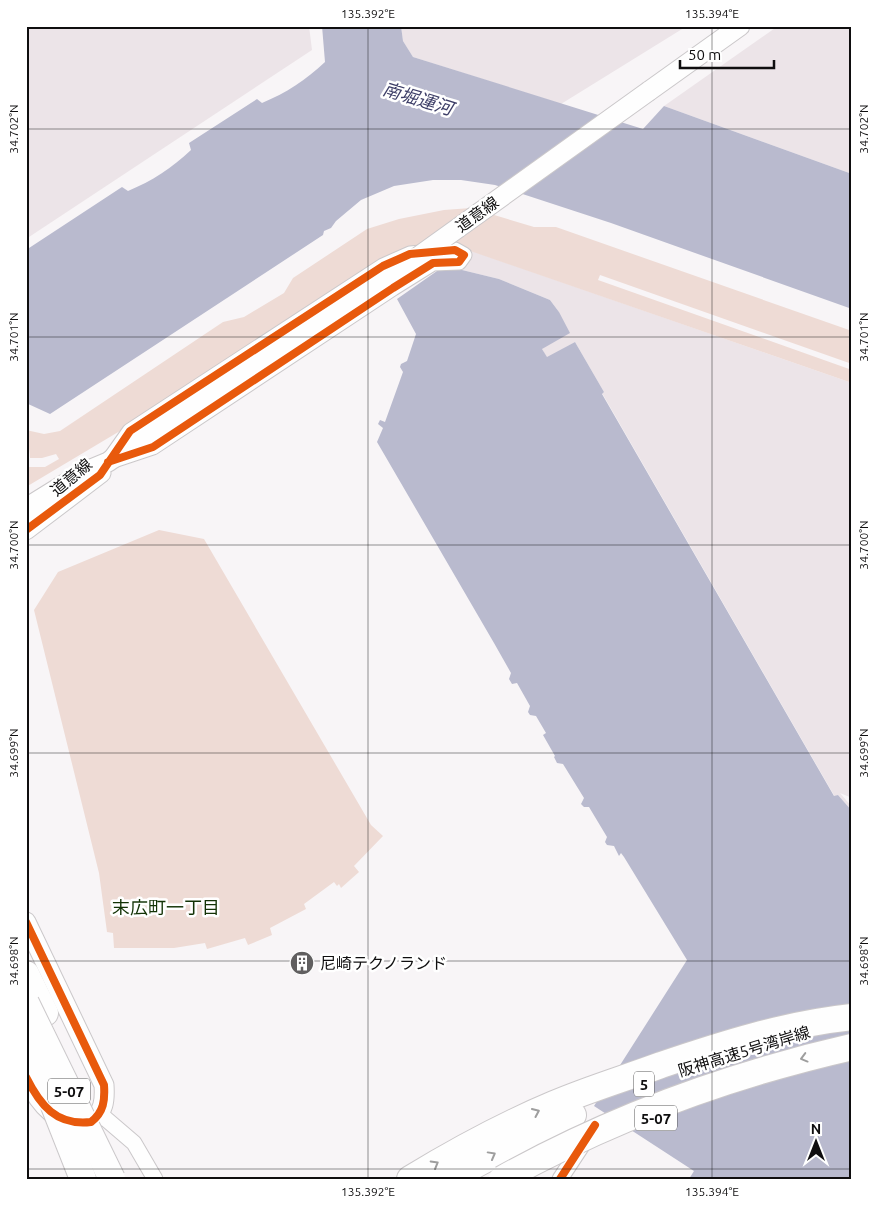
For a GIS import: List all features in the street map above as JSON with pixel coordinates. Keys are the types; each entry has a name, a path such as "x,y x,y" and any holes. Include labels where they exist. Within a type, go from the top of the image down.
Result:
{"highway":[{"name":"5-07","path":"26,974 126,1179"},
{"name":"5-07","path":"26,1003 112,1179"},
{"path":"410,1179 461,1149 506,1126 555,1104 600,1087 710,1049 765,1033 823,1020 852,1019"},
{"name":"阪神高速5号湾岸線","path":"449,1179 551,1125 657,1078 767,1041 852,1019"},
{"name":"5-07","path":"26,1034 83,1179"},
{"name":"5-07","path":"26,1034 98,1179"},
{"name":"阪神高速5号湾岸線","path":"502,1179 611,1124 655,1106 719,1083 775,1066 852,1047"},
{"name":"5-07","path":"542,1179 613,1139 775,1066"}],"street":[{"name":"道意線","path":"26,508 84,472 108,462 412,261 740,26"},
{"path":"455,250 464,255 459,262 433,263 153,447 108,462 130,431 383,266 410,254 455,250"},
{"name":"道意線","path":"26,530 100,475 108,462"},
{"path":"26,922 104,1085 104,1105 100,1114 91,1122 74,1122 65,1119 49,1111 39,1101 26,1077"},
{"path":"100,1114 134,1144 155,1179"},
{"path":"560,1179 595,1125"}],"shaded area":[{"path":"26,26 309,26 312,50 26,239"},
{"path":"401,26 687,26 561,104 413,57 403,41"},
{"path":"778,26 852,26 852,174 664,106"},
{"path":"471,208 534,227 556,227 852,331 852,364 600,275 598,280 852,370 852,383 453,245 130,425 26,487 26,467 45,467 59,459 56,454 42,458 30,458 26,430 44,434 60,431 223,322 244,317 284,293 293,278 367,229 399,219 444,210"},
{"path":"469,250 852,383 852,798 840,793 852,807 852,811 838,795 835,797 602,393 604,392 575,342 547,358 542,349 559,312 550,300 499,279 462,270"},
{"path":"159,530 204,539 371,825 383,836 354,866 359,872 341,888 339,884 337,886 334,882 304,904 306,909 270,928 272,935 248,945 245,938 207,949 205,943 174,948 114,948 113,933 107,932 99,873 34,610 58,572"}],"water":[{"name":"南堀運河","path":"322,26 401,26 403,41 413,57 643,129 664,106 852,174 852,309 611,223 495,185 461,180 433,180 394,186 361,200 336,221 331,228 324,231 323,235 50,414 26,403 26,250 122,187 128,191 161,174 191,150 189,143 257,99 262,103 271,99 311,75 325,62"},
{"path":"453,269 499,279 550,300 559,312 570,333 542,349 547,357 575,342 604,392 602,394 834,796 838,795 852,811 852,1179 689,1179 694,1171 594,1106 687,960 624,857 621,853 619,856 614,846 607,845 605,842 607,837 589,807 584,807 581,804 584,798 563,764 557,763 543,735 546,733 536,716 530,715 528,712 530,706 517,683 512,684 509,679 511,673 377,442 383,428 378,424 380,420 385,422 403,372 400,367 401,364 407,361 416,334 397,299 437,271"}],"cycle path":[{"path":"26,530 100,475 130,431 383,266 410,254 455,250 464,255 459,262 433,263 153,447 108,462"},
{"path":"26,922 104,1085 104,1101 101,1110 91,1122 68,1121 51,1112 43,1105 26,1077"},
{"path":"560,1179 595,1125"}],"place":[{"name":"尼崎テクノランド","path":"302,963"}],"district":[{"name":"末広町一丁目","path":"166,907"}]}
